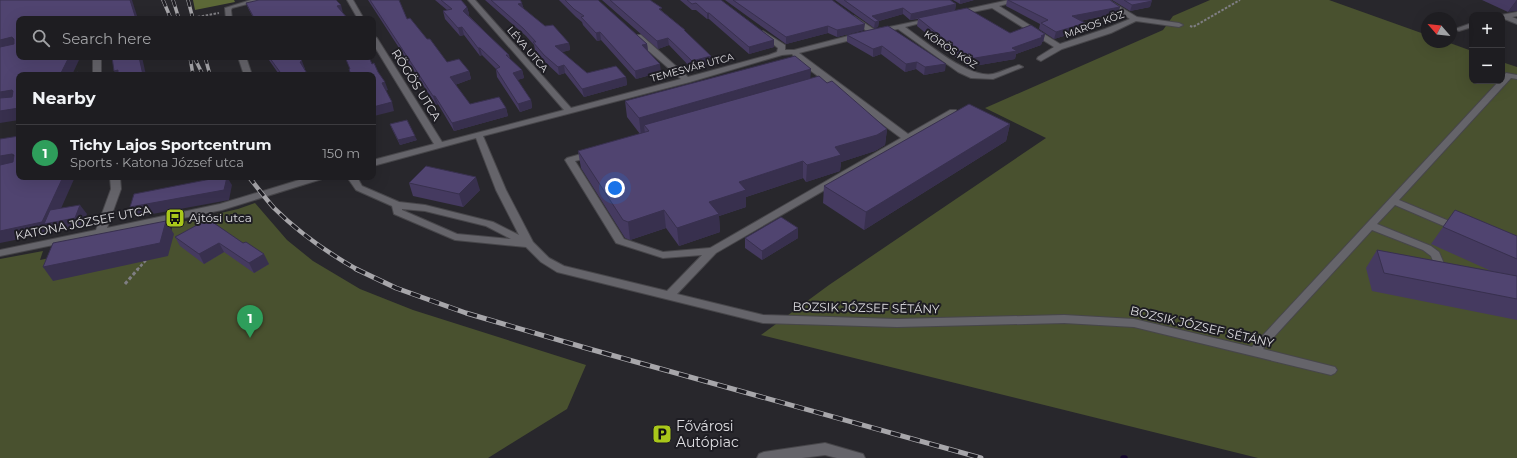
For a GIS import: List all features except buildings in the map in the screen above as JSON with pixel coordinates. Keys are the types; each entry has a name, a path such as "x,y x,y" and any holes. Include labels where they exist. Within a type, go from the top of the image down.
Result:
{"street":[{"path":"229,16 229,9 260,0"},
{"path":"350,0 359,16"},
{"name":"LÉVA UTCA","path":"471,0 569,111"},
{"path":"950,14 961,9 1018,0"},
{"path":"1104,0 1136,19 1179,25"},
{"name":"MAROS KÖZ","path":"993,5 1059,47"},
{"path":"848,14 873,32"},
{"path":"1505,17 1517,14"},
{"name":"TEMESVÁR UTCA","path":"376,161 479,136 772,57 781,53 794,52 935,18"},
{"path":"1505,18 1517,22"},
{"name":"MAROS KÖZ","path":"1042,59 1059,47 1108,31 1136,19"},
{"name":"KÖRÖS KÖZ","path":"899,26 961,70 974,76 993,77 1019,67"},
{"path":"1459,29 1469,26"},
{"path":"757,28 782,47 781,53"},
{"path":"631,31 687,80"},
{"name":"RÖGÖS UTCA","path":"376,43 439,145"},
{"path":"794,52 802,60 907,138"},
{"path":"97,60 98,72"},
{"path":"243,60 247,72"},
{"path":"1254,352 1509,75 1517,77"},
{"path":"818,88 833,83"},
{"path":"669,296 712,251 953,112"},
{"name":"BOZSIK JÓZSEF SÉTÁNY","path":"479,136 501,190 529,244 545,260 561,269 763,318 897,323 1064,319 1134,323 1331,370"},
{"path":"600,151 570,160 620,241 663,255 712,251"},
{"path":"100,233 116,188 115,180"},
{"path":"284,182 298,180"},
{"path":"354,180 359,188 397,205 425,208 489,224 529,244"},
{"name":"KATONA JÓZSEF UTCA","path":"0,253 222,207 284,182"},
{"path":"1393,201 1466,232"},
{"path":"397,205 398,212 455,236 529,244"},
{"path":"1370,225 1427,248 1435,254 1444,276"},
{"path":"764,458 825,449 858,458"}],"path":[{"path":"1179,25 1193,27 1240,0"},
{"path":"199,16 229,9"},
{"path":"125,284 150,256"}],"green space":[{"path":"193,0 234,0 235,2 195,10"},
{"path":"1210,0 1329,0 1421,33 1421,48 1457,48 1457,46 1469,50 1469,84 1505,84 1505,63 1517,67 1517,458 1258,458 761,335 829,285 1046,138 985,108 1163,30 1173,16"},
{"path":"255,203 287,240 313,261 360,289 413,310 586,365 567,409 488,458 0,458 0,259 43,251 40,260 171,232 173,224 238,209"}],"railway":[{"path":"163,0 170,16"},
{"path":"173,0 178,16"},
{"path":"188,0 192,16"},
{"path":"190,60 192,72"},
{"path":"196,60 202,72"},
{"path":"206,60 209,72"},
{"path":"251,180 274,208 293,226 325,250 358,270"},
{"path":"358,270 396,288 466,313 981,458"}],"place":[{"name":"Ajtósi utca","path":"175,218"},
{"name":"Tichy Lajos Sportcentrum","path":"250,338"},
{"name":"Fővárosi Autópiac","path":"662,434"}]}
